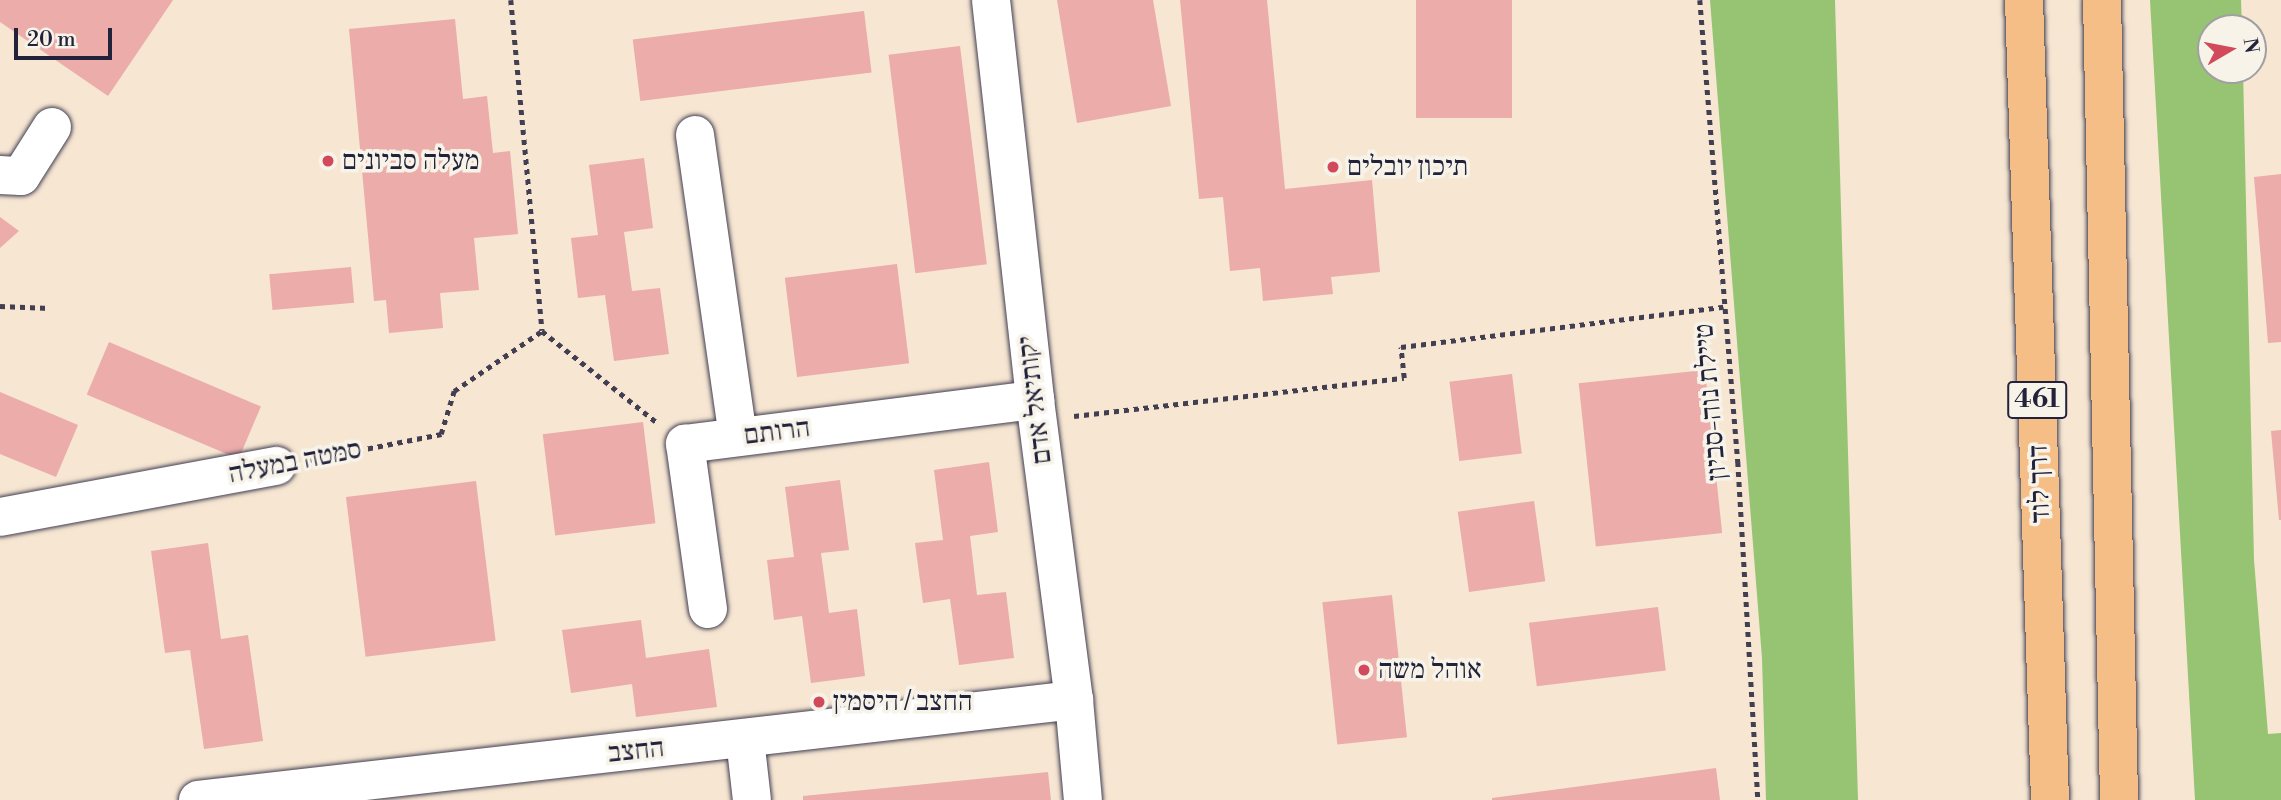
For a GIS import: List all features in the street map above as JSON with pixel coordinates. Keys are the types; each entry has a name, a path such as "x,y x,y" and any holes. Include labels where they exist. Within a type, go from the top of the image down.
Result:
{"main road":[{"name":"דרך לוד","path":"2024,0 2050,800"},
{"name":"461","path":"2102,0 2119,800"}],"street":[{"name":"יקותיאל אדם","path":"991,0 1036,410 1074,701 1083,800"},
{"path":"0,175 21,176 52,127"},
{"path":"695,135 738,436"},
{"name":"הרותם","path":"685,444 738,436 1036,410"},
{"path":"685,444 708,609"},
{"name":"סמטה במעלה","path":"0,517 276,466"},
{"name":"החצב","path":"198,800 350,792 746,739 1074,701"},
{"path":"746,739 752,800"}],"path":[{"path":"511,0 542,331 685,444"},
{"name":"טיילת נוה-סביון","path":"1700,0 1738,462 1758,800"},
{"path":"0,306 50,308"},
{"path":"1036,410 1404,378 1401,347 1724,307"},
{"name":"סמטה במעלה","path":"276,466 441,434 454,391 542,331"}],"green space":[{"path":"1710,0 1835,0 1858,800 1766,800 1762,658"},
{"path":"2150,0 2241,0 2242,14 2197,14 2197,84 2243,84 2254,560 2268,734 2281,733 2281,800 2195,800"}],"building":[{"path":"0,0 173,0 108,96 0,22"},
{"path":"1057,0 1153,0 1171,106 1077,123"},
{"path":"1180,0 1267,0 1285,189 1372,180 1380,272 1331,277 1333,294 1263,301 1260,268 1230,271 1223,197 1199,199"},
{"path":"1416,0 1512,0 1512,118 1416,118"},
{"path":"864,11 872,73 640,101 633,39"},
{"path":"455,19 463,99 487,96 493,153 510,151 518,234 474,238 479,290 440,293 443,328 389,333 386,300 374,301 349,29"},
{"path":"960,46 987,264 915,273 889,55"},
{"path":"644,158 653,228 624,232 632,291 660,288 669,354 614,361 605,295 578,298 571,238 598,235 589,165"},
{"path":"2281,174 2281,342 2268,343 2254,177"},
{"path":"0,217 19,231 0,248"},
{"path":"897,264 909,363 797,377 785,278"},
{"path":"351,267 354,303 272,310 269,274"},
{"path":"109,342 261,406 239,459 87,394"},
{"path":"1705,370 1722,533 1596,546 1579,383"},
{"path":"1512,374 1522,453 1459,461 1449,382"},
{"path":"0,392 78,425 56,477 0,454"},
{"path":"643,422 655,523 555,536 543,434"},
{"path":"2281,430 2281,520 2279,520 2271,431"},
{"path":"989,462 998,532 970,536 977,595 1006,592 1014,658 959,665 950,599 923,603 915,543 943,540 934,470"},
{"path":"840,480 849,550 821,553 829,613 857,609 865,676 811,683 802,616 774,620 767,560 794,557 785,487"},
{"path":"476,481 496,641 366,657 346,497"},
{"path":"1534,501 1545,581 1469,592 1458,512"},
{"path":"208,543 221,639 248,635 263,741 204,749 190,650 165,653 151,551"},
{"name":"אוהל משה","path":"1392,595 1407,737 1337,745 1322,602"},
{"path":"1658,607 1666,671 1537,686 1529,623"},
{"path":"641,620 646,658 709,649 717,707 636,717 632,684 571,693 562,630"},
{"path":"1716,768 1720,800 1492,800 1492,798"},
{"path":"1048,772 1051,800 803,800 803,796"}],"place":[{"name":"מעלה סביונים","path":"328,161"},
{"name":"תיכון יובלים","path":"1333,167"},
{"name":"אוהל משה","path":"1364,670"},
{"name":"החצב / היסמין","path":"819,702"}]}
